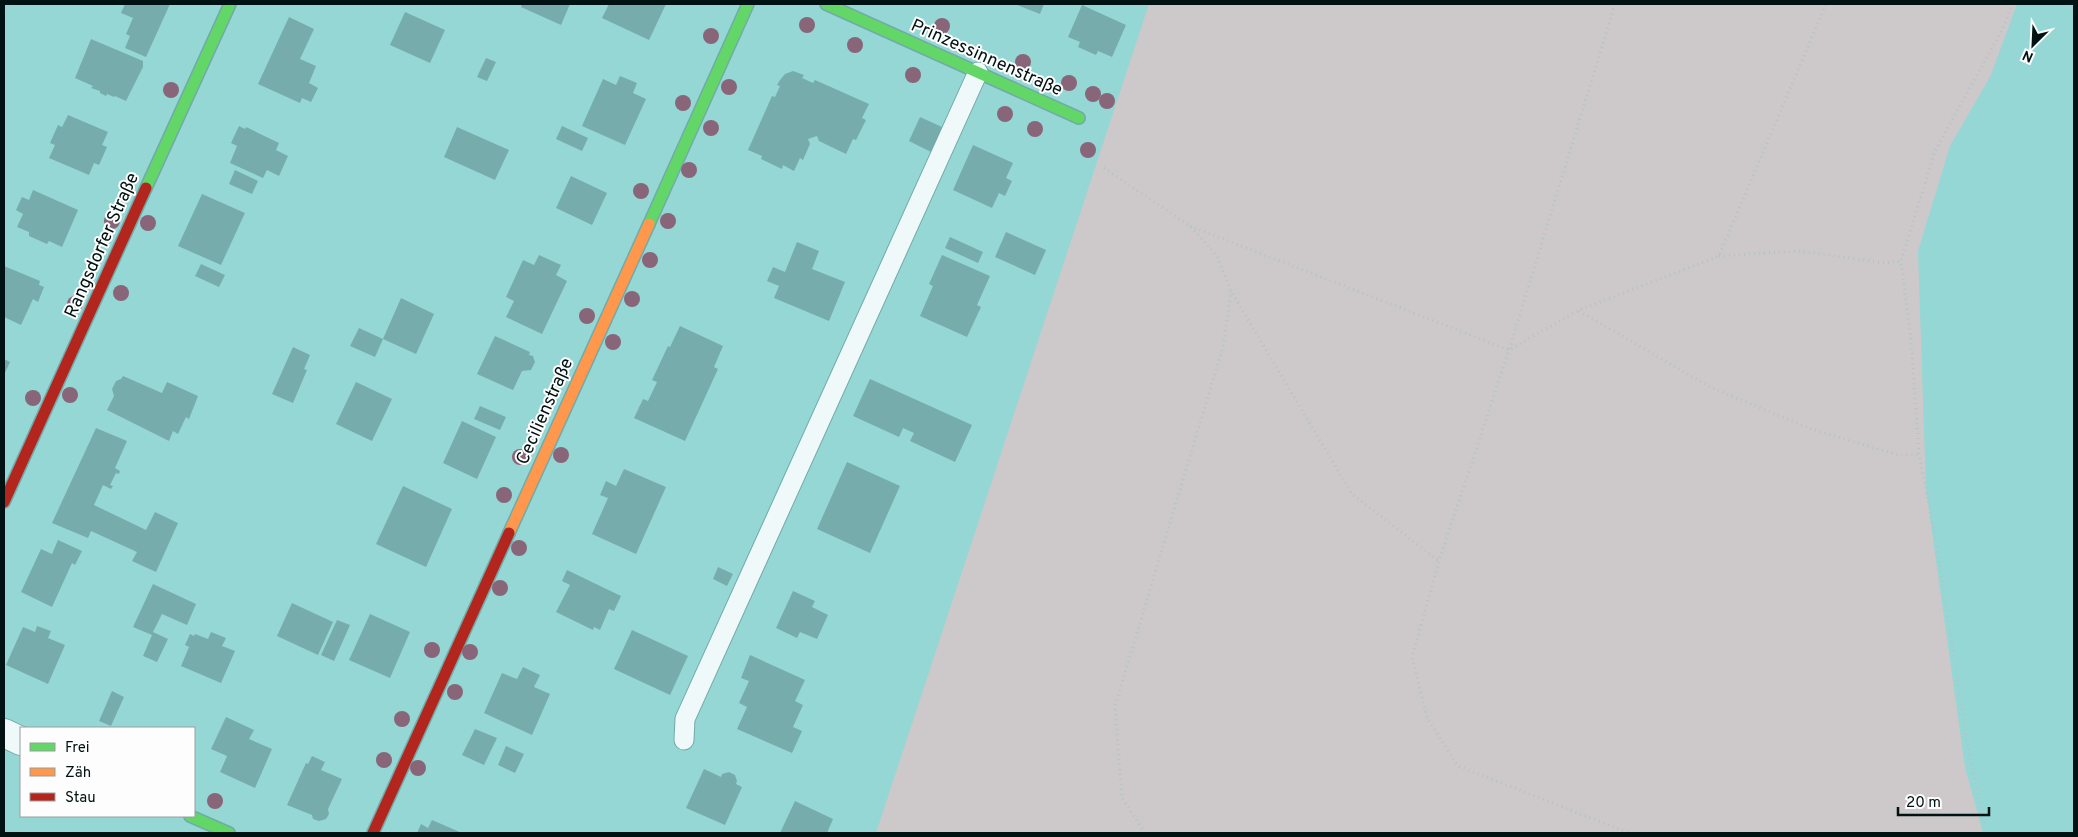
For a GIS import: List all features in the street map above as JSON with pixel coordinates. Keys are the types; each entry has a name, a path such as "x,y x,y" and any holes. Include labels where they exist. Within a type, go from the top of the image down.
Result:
{"street":[{"name":"Rangsdorfer Straße","path":"4,502 230,4"},
{"name":"Cecilienstraße","path":"373,833 748,4"},
{"name":"Prinzessinnenstraße","path":"826,4 1079,118"},
{"path":"4,733 20,741"},
{"path":"192,817 229,833"}],"lane":[{"path":"684,740 685,719 978,72"}],"path":[{"path":"1615,4 1509,350 1439,561 1412,657 1427,718 1458,766 1629,833"},
{"path":"1719,256 1826,4"},
{"path":"1986,833 1967,741 1935,536 1919,454 1902,261 1935,151 2003,28 2012,4"},
{"path":"1104,168 1190,226 1509,350"},
{"path":"1190,226 1217,256 1231,291 1352,494 1439,561"},
{"path":"1509,350 1579,310 1719,256 1800,251 1884,263 1902,261"},
{"path":"1146,833 1122,798 1115,706 1223,346 1231,291"},
{"path":"1579,310 1719,390 1814,430 1899,455 1919,454"}],"shaded area":[{"path":"1149,4 2017,4 1991,75 1950,146 1918,251 1926,489 1965,767 1983,833 876,833"}],"building":[{"path":"125,4 170,4 146,57 125,48 130,36 126,34 133,18 121,13"},
{"path":"522,4 570,4 561,25 521,7"},
{"path":"609,4 666,4 649,40 602,18"},
{"path":"1015,4 1044,4 1040,14"},
{"path":"1082,5 1126,25 1112,57 1098,51 1096,55 1078,47 1080,42 1068,37"},
{"path":"405,12 445,30 430,63 390,45"},
{"path":"289,17 314,29 300,59 316,66 309,83 318,88 311,102 302,98 300,103 258,84"},
{"path":"91,39 143,61 143,67 126,101 107,94 106,96 100,93 100,91 91,88 93,86 75,78"},
{"path":"486,58 496,62 487,81 477,77"},
{"path":"793,71 804,75 802,78 813,83 815,80 869,104 862,118 866,120 856,140 853,139 846,154 819,141 817,136 808,139 810,144 803,160 800,158 794,171 783,165 782,169 761,159 762,156 748,150 772,96 775,97 780,86 777,85 785,74"},
{"path":"620,76 637,83 633,93 646,99 625,145 582,126 603,79 616,85"},
{"path":"68,115 108,132 102,145 107,147 99,165 94,163 89,175 49,158 55,145 50,143 58,125 62,127"},
{"path":"920,117 944,128 933,153 909,141"},
{"path":"239,126 245,129 246,127 279,143 276,150 288,156 279,176 267,170 263,178 230,163 237,146 231,143"},
{"path":"562,126 588,138 582,151 556,139"},
{"path":"457,127 509,150 495,180 444,157"},
{"path":"973,145 1013,163 1006,178 1012,181 1005,196 999,193 992,208 953,190"},
{"path":"235,170 258,181 252,194 229,184"},
{"path":"571,176 607,193 592,225 556,208"},
{"path":"33,190 78,210 62,247 49,241 47,244 29,236 29,232 17,227 23,214 16,210 22,197 29,200"},
{"path":"202,194 245,213 221,265 178,246"},
{"path":"1006,232 1046,250 1035,275 995,257"},
{"path":"950,237 983,252 978,263 945,248"},
{"path":"797,242 819,251 812,269 845,282 829,321 774,298 779,286 767,281 773,267 785,272"},
{"path":"539,255 561,265 556,275 567,281 542,334 506,317 514,301 506,297 523,260 534,265"},
{"path":"942,255 990,276 977,305 981,307 967,337 920,316 933,286 929,284"},
{"path":"201,264 225,275 219,287 195,276"},
{"path":"4,266 40,281 39,285 44,287 38,302 33,299 21,325 4,317"},
{"path":"401,298 434,314 416,354 383,339"},
{"path":"680,326 723,346 714,367 718,369 685,441 634,418 643,399 648,401 657,382 652,380"},
{"path":"359,328 383,339 375,357 350,346"},
{"path":"495,336 530,352 529,355 533,356 535,362 531,370 522,371 513,390 477,374"},
{"path":"293,347 310,355 304,369 307,370 293,403 272,394"},
{"path":"4,359 10,362 4,375"},
{"path":"123,376 162,393 167,382 198,396 189,419 186,417 178,434 173,431 169,441 107,410 114,396 112,389 116,381"},
{"path":"870,379 972,425 955,462 910,441 914,433 903,428 899,437 853,416"},
{"path":"356,382 392,399 372,441 336,424"},
{"path":"480,406 506,417 500,430 474,419"},
{"path":"462,421 496,437 477,479 443,463"},
{"path":"96,428 127,441 115,468 120,471 119,474 116,473 110,485 113,486 111,489 103,485 94,505 146,530 155,512 178,523 156,572 132,561 137,552 91,531 88,538 52,523"},
{"path":"847,462 900,486 870,553 817,529"},
{"path":"624,469 666,487 636,554 592,534 608,498 600,495 606,481 616,486"},
{"path":"403,486 452,509 426,567 376,544"},
{"path":"58,540 82,551 75,565 72,563 52,607 21,592 41,549 52,554"},
{"path":"718,567 733,574 727,586 713,579"},
{"path":"567,570 621,596 614,611 609,609 600,630 594,627 593,630 556,612 570,585 562,581"},
{"path":"153,584 196,604 187,625 162,614 153,632 168,639 157,662 143,656 152,635 133,627"},
{"path":"793,591 815,601 812,607 828,615 817,639 800,632 797,638 776,628"},
{"path":"292,603 333,622 318,655 277,636"},
{"path":"370,614 410,632 390,678 349,660"},
{"path":"337,620 350,625 334,661 321,655"},
{"path":"37,626 51,631 48,638 65,645 48,684 6,665 23,627 35,632"},
{"path":"632,630 688,656 670,695 614,669"},
{"path":"211,632 226,638 222,646 235,651 221,683 181,666 189,647 185,645 190,634 208,639"},
{"path":"750,655 805,680 795,701 803,705 793,727 802,731 792,753 737,729 747,707 739,703 749,681 741,678"},
{"path":"523,667 540,675 534,687 550,694 532,735 484,713 502,673 517,679"},
{"path":"112,691 124,697 111,726 99,721"},
{"path":"226,717 254,730 249,739 272,749 255,788 220,772 227,756 211,749"},
{"path":"475,729 497,738 484,765 462,755"},
{"path":"506,746 524,754 515,773 498,765"},
{"path":"312,756 325,762 321,770 342,779 328,809 329,814 326,819 319,821 313,819 312,815 287,805 306,763 308,764"},
{"path":"704,769 721,777 722,774 729,772 735,775 736,784 742,787 725,825 686,808"},
{"path":"795,801 833,819 827,833 780,833"},
{"path":"432,820 462,833 417,833 421,824 428,828"}],"traffic: fast":[{"path":"146,188 230,4"},
{"path":"649,224 748,4"},
{"path":"826,4 1079,118"},
{"path":"192,817 229,833"}],"traffic: slow":[{"path":"509,533 649,224"}],"traffic: jam":[{"path":"4,502 146,188"},
{"path":"373,833 509,533"}]}
